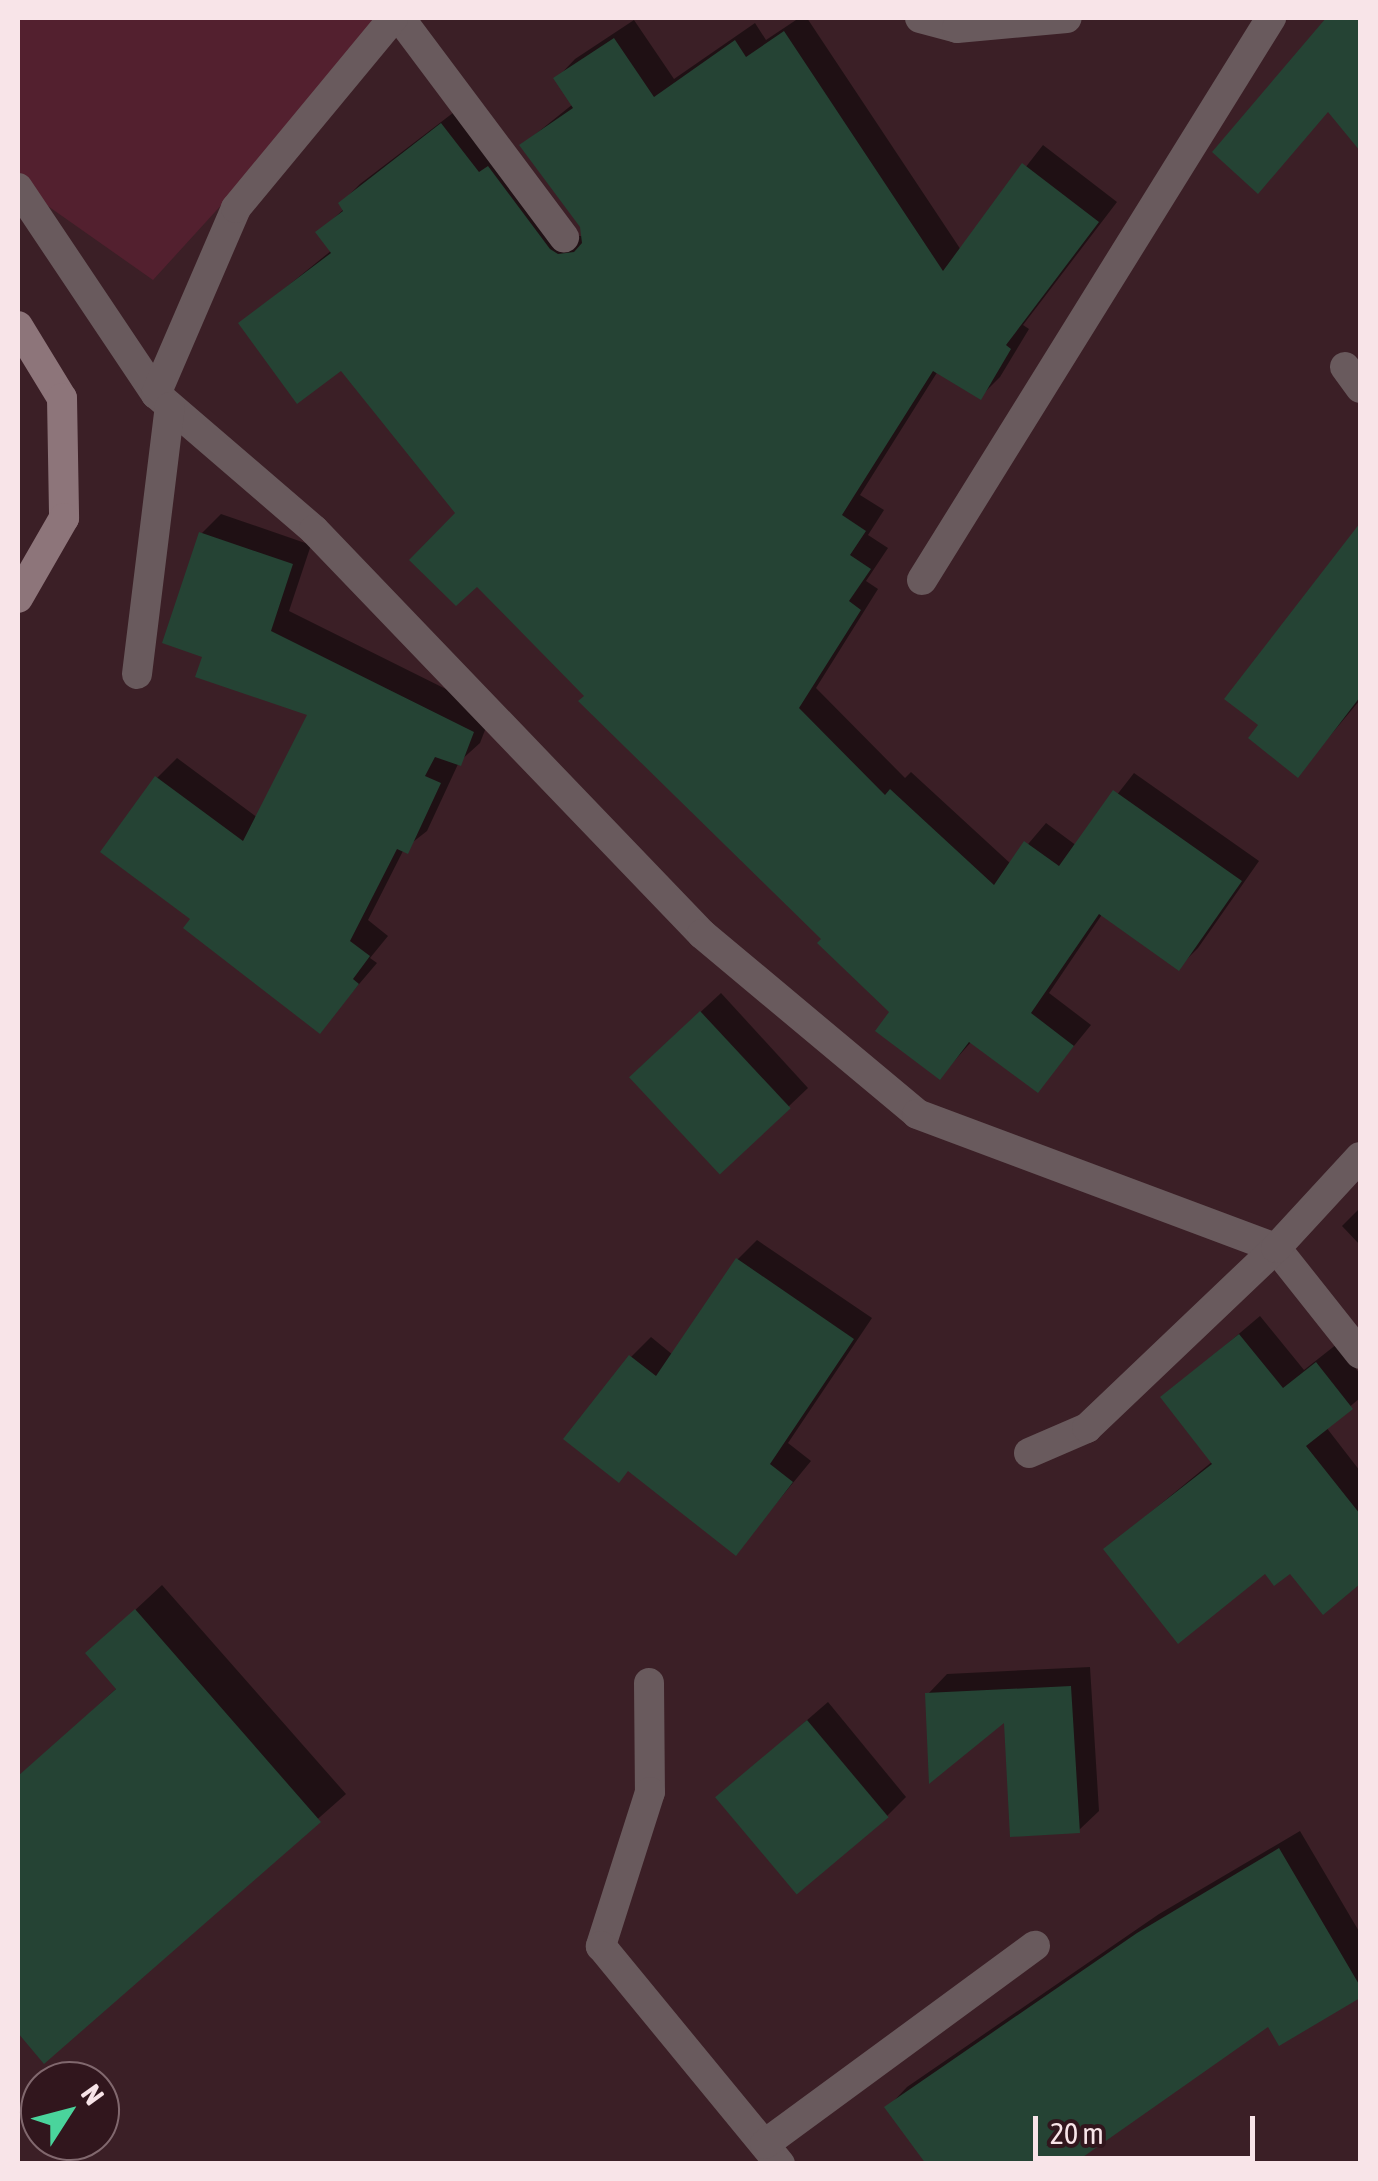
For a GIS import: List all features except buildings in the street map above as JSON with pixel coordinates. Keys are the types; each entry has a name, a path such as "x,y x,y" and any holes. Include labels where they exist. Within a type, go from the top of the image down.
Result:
{"street":[{"path":"137,674 163,401 236,208 392,18"},
{"path":"400,18 564,237"},
{"path":"920,18 957,28 1066,18"},
{"path":"922,580 1271,18"},
{"path":"18,188 163,401 314,530 702,934 917,1114 1276,1248 1360,1354"},
{"path":"18,326 62,398 64,518 18,598"},
{"path":"1029,1454 1087,1428 1276,1248 1360,1157"},
{"path":"649,1683 650,1792 601,1946 772,2154 1035,1946"}],"shaded area":[{"path":"18,18 392,18 153,280 18,185"}]}
